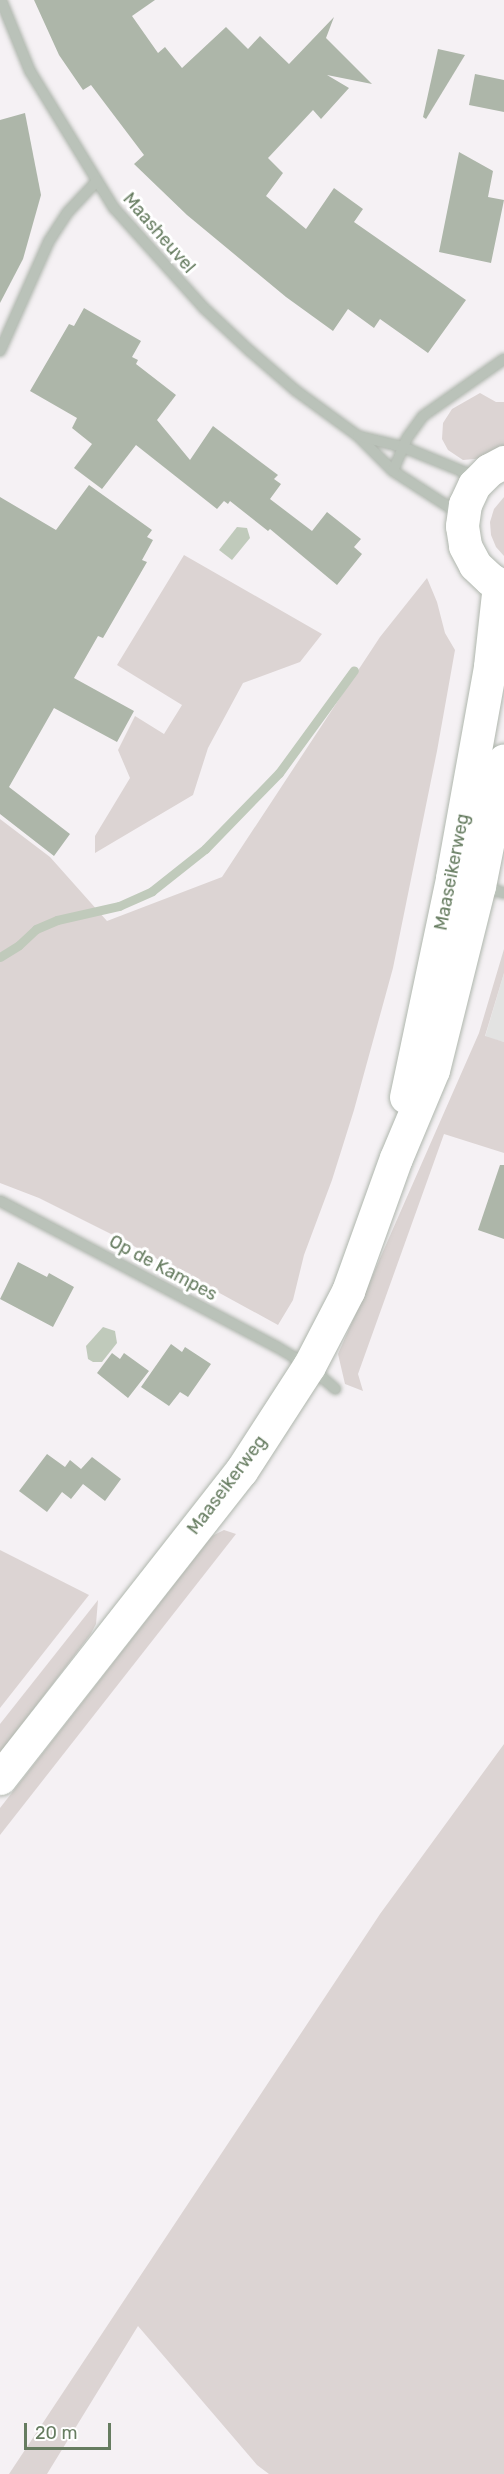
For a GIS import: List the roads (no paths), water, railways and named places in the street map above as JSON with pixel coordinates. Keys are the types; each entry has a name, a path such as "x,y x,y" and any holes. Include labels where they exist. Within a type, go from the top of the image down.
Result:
{"main road":[{"path":"492,470 469,494 462,515 462,536 469,556 482,572 501,586"},
{"name":"Maaseikerweg","path":"473,884 490,666 501,586"},
{"name":"Maaseikerweg","path":"0,1778 241,1471 309,1366 348,1291 396,1158 412,1061 473,884 504,760"}],"street":[{"name":"Maasheuvel","path":"1,0 3,13 30,71 114,208 219,323 295,390 357,436 393,471 462,515"},
{"path":"0,351 49,241 67,213 96,182"},
{"path":"393,471 415,425 431,409 504,359"},
{"name":"Maasheuvel","path":"357,436 492,470"},
{"name":"Op de Kampes","path":"0,1201 277,1347 309,1366 335,1389"}],"waterway":[{"path":"0,957 19,945 36,929 57,920 119,906 152,891 205,849 279,773 354,670"}]}
